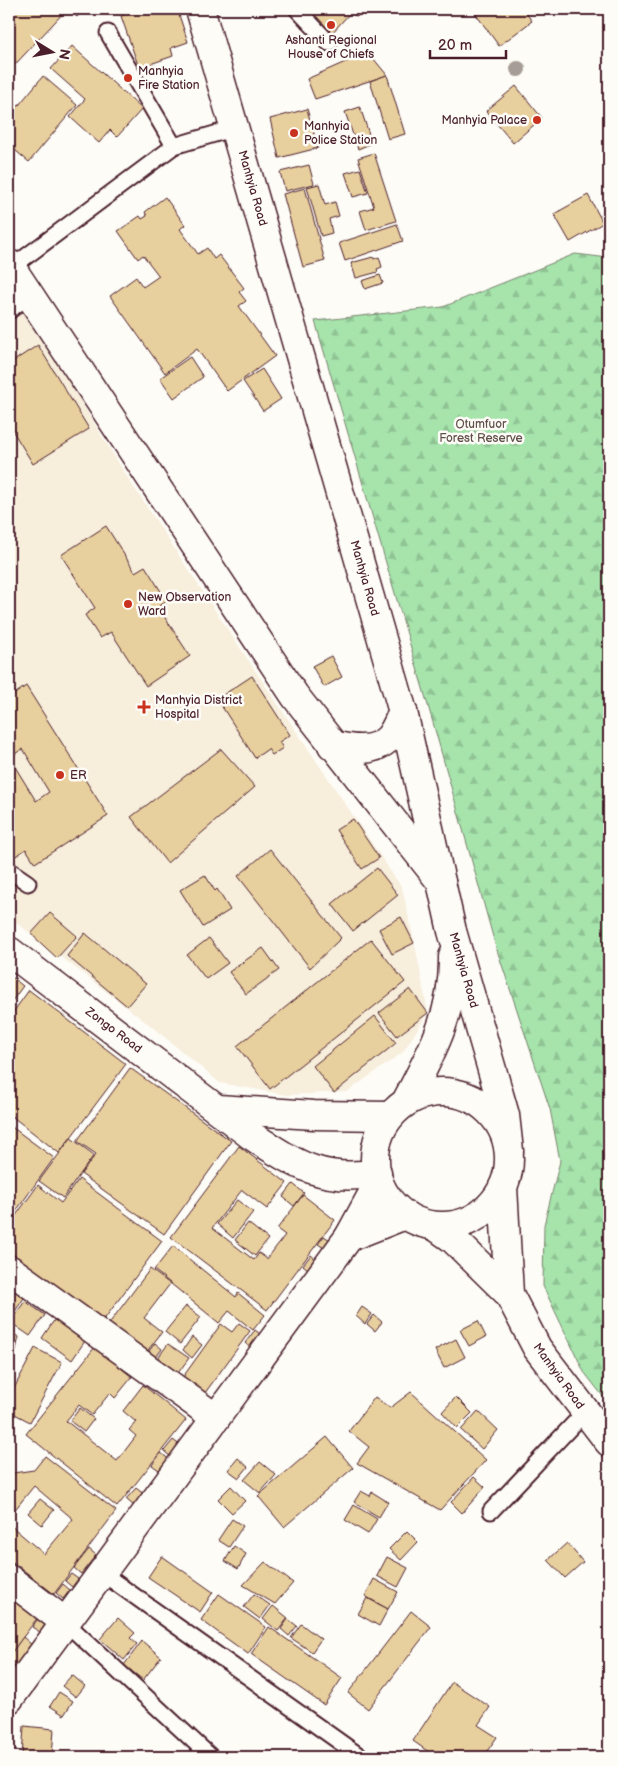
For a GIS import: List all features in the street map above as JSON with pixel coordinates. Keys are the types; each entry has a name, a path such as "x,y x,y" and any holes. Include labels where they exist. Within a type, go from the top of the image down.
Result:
{"street":[{"name":"Manhyia Road","path":"200,9 403,712 452,931 505,1115 509,1151"},
{"path":"10,266 295,696 441,882"},
{"path":"332,745 358,750 372,748 388,739 403,712"},
{"path":"452,931 453,964 449,1004 438,1039 399,1108 380,1134 375,1153 378,1178 385,1195 405,1215 435,1226 452,1238 509,1294"},
{"name":"Zongo Road","path":"9,951 252,1136 291,1161 314,1171 336,1176 378,1178"},
{"path":"218,1109 314,1115 399,1108 428,1092 451,1091 472,1098 490,1111 503,1130 509,1151 508,1170 503,1188 492,1205 475,1218 456,1225 435,1226"},
{"path":"9,1699 349,1237 378,1178"},
{"name":"Manhyia Road","path":"503,1188 509,1294 537,1348 609,1442"},
{"path":"349,1237 405,1215"},
{"path":"9,1268 216,1418"},
{"path":"9,1580 65,1622"}],"lane":[{"path":"297,9 329,43"},
{"path":"108,33 174,146"},
{"path":"10,266 174,146 235,128"},
{"path":"9,311 30,294"},
{"path":"9,870 28,883"},
{"path":"491,1511 585,1412"},
{"path":"102,1573 361,1757"},
{"path":"65,1622 211,1757"}],"shaded area":[{"name":"Manhyia District Hospital","path":"9,288 15,294 124,472 402,888 428,1013 402,1053 347,1092 287,1095 220,1083 151,1026 9,917"}],"green space":[{"name":"Otumfuor Forest Reserve","path":"575,254 609,258 609,1404 584,1372 543,1286 544,1225 560,1161 550,1109 495,944 434,726 315,321 443,307"}],"building":[{"path":"9,9 67,9 9,71"},
{"path":"68,9 84,9 77,17"},
{"path":"141,9 177,9 188,42 171,48 173,56 139,68 121,16"},
{"name":"Ashanti Regional House of Chiefs","path":"306,9 365,9 357,17 351,12 331,34"},
{"path":"472,9 523,9 532,21 499,46"},
{"path":"72,46 142,109 117,137 110,130 99,143 70,117 85,99 51,69"},
{"path":"368,52 387,75 315,99 307,79"},
{"path":"387,75 405,134 388,139 370,81"},
{"path":"43,76 77,105 29,162 9,145 9,117"},
{"path":"516,86 542,118 513,143 486,111"},
{"path":"360,107 372,143 358,149 345,112"},
{"name":"Manhyia Police Station","path":"307,109 318,148 279,158 270,119"},
{"path":"374,153 396,221 366,230 360,211 374,207 358,158"},
{"path":"309,165 314,184 285,191 280,172"},
{"path":"360,169 368,193 353,197 345,173"},
{"path":"319,184 325,205 335,202 339,216 329,219 332,233 321,236 307,187"},
{"path":"305,188 325,261 303,267 283,194"},
{"path":"588,195 603,223 570,242 554,214"},
{"path":"165,197 185,225 180,229 198,254 207,248 214,259 219,255 244,288 239,292 246,301 239,306 275,356 227,391 197,349 165,373 110,296 136,277 143,287 159,276 143,255 138,259 118,231 140,216 142,219 147,216 145,212"},
{"path":"397,224 403,241 345,261 339,243"},
{"path":"373,257 374,259 379,257 382,267 377,269 378,272 356,278 351,263"},
{"path":"380,275 383,283 365,289 362,281"},
{"path":"38,345 89,429 33,464 9,425 9,364"},
{"path":"190,357 203,377 174,398 160,378"},
{"path":"262,369 281,399 263,411 243,381"},
{"name":"New Observation Ward","path":"106,526 135,572 145,566 167,601 158,607 190,656 146,686 111,632 100,638 85,615 95,608 61,555"},
{"path":"331,656 342,677 324,687 312,666"},
{"path":"252,676 290,735 279,742 283,748 272,755 268,749 255,758 217,699"},
{"name":"ER","path":"26,686 108,816 35,863 26,849 16,856 9,846 9,837 15,833 9,824 9,757 9,698","holes":["23,749 49,792 36,801 9,757"]},
{"path":"221,749 255,787 167,863 131,817"},
{"path":"353,819 379,858 362,869 336,830"},
{"path":"270,849 341,938 310,968 238,876"},
{"path":"377,868 398,895 353,931 332,904"},
{"path":"205,875 215,891 217,889 230,910 203,927 180,890"},
{"path":"50,913 77,936 57,958 31,934"},
{"path":"401,917 414,943 392,954 379,929"},
{"path":"85,933 146,984 127,1006 67,956"},
{"path":"209,938 228,963 206,979 187,955"},
{"path":"371,939 405,982 270,1089 237,1046"},
{"path":"263,948 279,970 246,994 229,972"},
{"path":"9,975 23,986 9,1005"},
{"path":"410,989 428,1013 397,1036 379,1013"},
{"path":"29,990 126,1064 59,1153 9,1114 9,1018"},
{"path":"375,1016 396,1043 334,1093 313,1066"},
{"path":"130,1068 231,1141 164,1234 81,1174 96,1154 77,1141"},
{"path":"9,1125 54,1158 9,1221"},
{"path":"71,1138 94,1155 63,1198 39,1181"},
{"path":"239,1146 287,1183 267,1209 242,1190 212,1228 254,1260 259,1253 267,1259 285,1235 277,1229 303,1195 335,1220 267,1310 171,1237"},
{"path":"79,1179 162,1241 100,1325 9,1257 9,1225 38,1185 61,1203"},
{"path":"293,1184 304,1193 294,1206 283,1197"},
{"path":"237,1200 253,1212 233,1238 217,1224"},
{"path":"248,1223 268,1239 255,1256 235,1240"},
{"path":"324,1236 333,1242 327,1250 318,1244"},
{"path":"173,1246 236,1297 238,1293 265,1315 253,1330 229,1311 219,1323 154,1270"},
{"path":"311,1255 318,1261 310,1271 303,1265"},
{"path":"150,1269 170,1284 144,1318 162,1332 145,1354 108,1325"},
{"path":"9,1287 24,1298 9,1320"},
{"path":"25,1301 45,1315 30,1336 10,1322"},
{"path":"186,1306 201,1317 180,1344 165,1332"},
{"path":"362,1307 372,1314 365,1324 356,1316"},
{"path":"374,1315 382,1322 375,1331 367,1324"},
{"path":"55,1319 85,1341 72,1360 42,1338"},
{"path":"478,1321 486,1337 469,1346 460,1330"},
{"path":"239,1323 250,1331 202,1397 180,1381 221,1324 232,1332"},
{"path":"255,1330 264,1337 253,1350 245,1343"},
{"path":"9,1332 19,1337 9,1379"},
{"path":"192,1337 202,1345 192,1358 183,1350"},
{"path":"456,1339 465,1357 444,1368 435,1350"},
{"path":"155,1343 162,1349 153,1361 146,1355"},
{"path":"168,1344 189,1358 175,1377 154,1363"},
{"path":"95,1347 132,1377 115,1398 110,1393 92,1415 79,1405 66,1421 117,1461 136,1436 129,1430 136,1422 123,1411 143,1385 186,1420 117,1507 26,1434"},
{"path":"35,1348 62,1362 30,1422 9,1411 9,1398"},
{"path":"411,1392 486,1460 440,1510 357,1463 369,1447 349,1431 375,1397 390,1408"},
{"path":"456,1397 472,1413 457,1428 442,1412"},
{"path":"80,1408 94,1419 84,1432 70,1421"},
{"path":"478,1411 498,1430 482,1449 461,1430"},
{"path":"327,1437 353,1468 284,1527 258,1496"},
{"path":"173,1440 181,1446 172,1458 164,1451"},
{"path":"161,1453 171,1461 163,1473 152,1465"},
{"path":"45,1456 116,1511 54,1594 9,1559 9,1524 44,1554 73,1519 34,1486 9,1517 9,1470 13,1473 34,1470"},
{"path":"238,1458 248,1467 239,1478 228,1470"},
{"path":"260,1462 276,1475 260,1493 244,1480"},
{"path":"474,1477 485,1487 462,1513 451,1502"},
{"path":"231,1486 245,1501 232,1513 218,1499"},
{"path":"136,1488 145,1495 135,1507 126,1499"},
{"path":"361,1491 370,1496 372,1492 388,1502 379,1517 354,1502"},
{"path":"40,1499 54,1510 42,1525 28,1513"},
{"path":"354,1505 377,1519 368,1534 345,1520"},
{"path":"232,1519 243,1526 229,1547 218,1540"},
{"path":"407,1531 418,1542 401,1560 389,1549"},
{"path":"567,1543 583,1562 565,1578 548,1560"},
{"path":"234,1546 246,1554 238,1569 225,1561"},
{"path":"89,1549 96,1555 81,1574 74,1568"},
{"path":"162,1556 213,1592 200,1612 148,1577"},
{"path":"387,1557 408,1568 398,1587 377,1576"},
{"path":"265,1562 293,1583 275,1604 243,1585"},
{"path":"71,1574 78,1579 72,1587 65,1581"},
{"path":"374,1579 398,1592 388,1609 365,1596"},
{"path":"63,1584 70,1590 63,1599 56,1593"},
{"path":"9,1594 38,1617 9,1656"},
{"path":"219,1594 266,1627 248,1654 201,1620"},
{"path":"254,1594 270,1605 260,1619 244,1607"},
{"path":"367,1598 388,1609 379,1626 358,1614"},
{"path":"273,1606 288,1618 278,1631 263,1619"},
{"path":"411,1611 431,1627 368,1709 348,1693"},
{"path":"40,1616 48,1621 40,1632 32,1627"},
{"path":"118,1618 135,1633 130,1638 137,1644 124,1660 100,1639"},
{"path":"288,1619 297,1626 289,1636 281,1629"},
{"path":"301,1624 321,1639 312,1652 291,1638"},
{"path":"269,1627 342,1678 324,1705 251,1654"},
{"path":"23,1637 33,1646 16,1668 9,1662 9,1656"},
{"path":"142,1641 161,1657 143,1680 124,1665"},
{"path":"72,1675 85,1686 76,1697 62,1686"},
{"path":"452,1682 490,1707 478,1725 497,1737 483,1757 436,1757 413,1741"},
{"path":"59,1692 73,1701 64,1715 50,1706"},
{"path":"24,1726 54,1729 52,1757 22,1757"}],"place":[{"name":"Ashanti Regional House of Chiefs","path":"331,25"},
{"name":"Manhyia Fire Station","path":"128,78"},
{"name":"Manhyia Palace","path":"537,120"},
{"name":"Manhyia Police Station","path":"294,133"},
{"name":"New Observation Ward","path":"128,604"},
{"name":"Manhyia District Hospital","path":"144,707"},
{"name":"ER","path":"60,775"}]}
